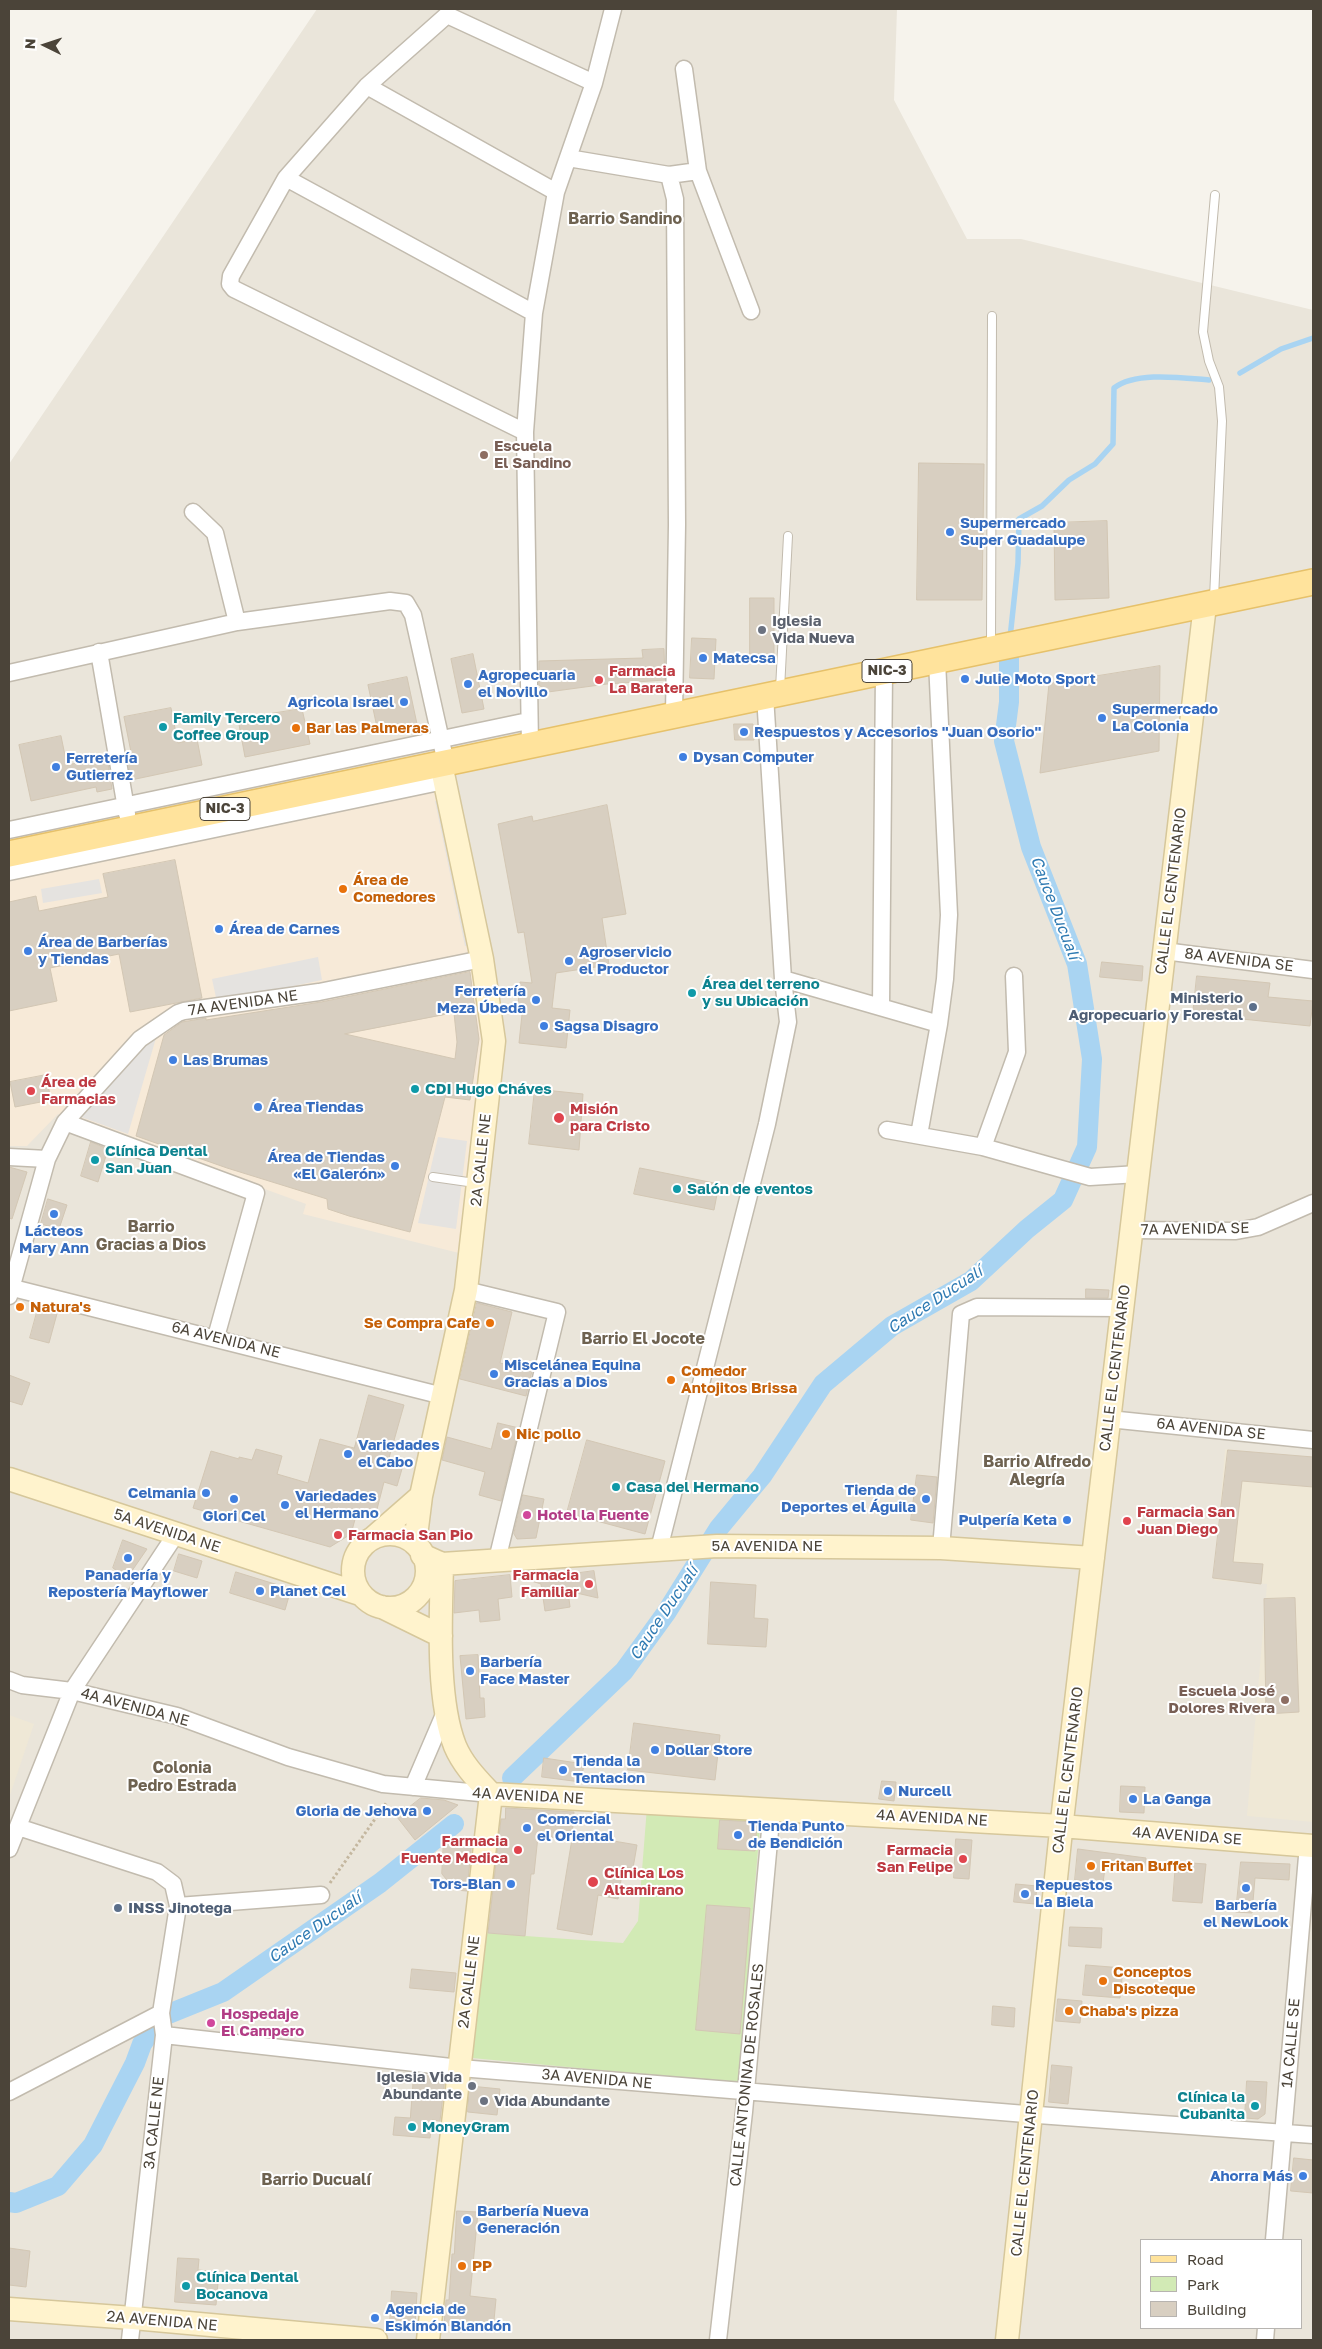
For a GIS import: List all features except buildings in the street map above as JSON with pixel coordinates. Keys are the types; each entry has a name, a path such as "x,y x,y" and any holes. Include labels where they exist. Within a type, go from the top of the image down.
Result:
{"main road":[{"name":"NIC-3","path":"9,854 128,817 443,762 529,733 674,715 1313,582"}],"street":[{"path":"529,733 526,432 534,312 556,192 594,83 613,9"},
{"path":"526,432 234,289 230,284 231,276 286,178 367,86 450,12 594,83"},
{"path":"684,69 698,171 752,311"},
{"path":"367,86 556,192"},
{"path":"568,158 669,175 698,171"},
{"path":"669,175 675,199 677,525 674,715"},
{"path":"286,178 534,312"},
{"path":"194,512 214,533 237,622"},
{"path":"9,672 237,622 390,601 406,603 413,614 443,762 9,872"},
{"name":"CALLE EL CENTENARIO","path":"1007,2340 1062,1819 1164,950 1209,604"},
{"path":"9,830 128,817 100,652"},
{"path":"919,1135 939,1024 945,979 949,915 937,661"},
{"path":"881,1007 884,671"},
{"path":"659,1549 766,1124 788,1022 782,979 772,695"},
{"name":"2A CALLE NE","path":"441,1636 425,1566 421,1496 466,1290 494,1041 482,959 443,762"},
{"name":"8A AVENIDA SE","path":"1164,950 1313,970"},
{"name":"7A AVENIDA NE","path":"10,1290 47,1159 65,1122 140,1039 178,1013 319,992 482,959"},
{"path":"983,1147 1017,1052 1014,976"},
{"path":"782,979 939,1024"},
{"path":"65,1122 256,1193 216,1338"},
{"path":"887,1130 983,1147 1090,1178 1138,1174"},
{"path":"9,1156 47,1159"},
{"name":"7A AVENIDA SE","path":"1131,1230 1236,1231 1258,1227 1313,1203"},
{"name":"6A AVENIDA NE","path":"10,1290 216,1338 443,1396"},
{"path":"466,1290 557,1312 497,1560"},
{"path":"941,1548 961,1314 977,1308 1122,1308"},
{"name":"6A AVENIDA SE","path":"1109,1419 1313,1440"},
{"name":"5A AVENIDA NE","path":"9,1479 360,1594"},
{"path":"326,1582 355,1558 361,1548 421,1496"},
{"path":"9,1849 72,1691 176,1534"},
{"path":"370,1540 381,1535 393,1534 405,1537 425,1566 441,1636 446,1710 455,1745 468,1769 491,1794"},
{"name":"5A AVENIDA NE","path":"425,1566 706,1546 941,1548 1093,1558"},
{"path":"355,1558 353,1571 355,1583 360,1594 370,1602 441,1636"},
{"path":"381,1607 392,1608 404,1605 414,1598 425,1566"},
{"name":"4A AVENIDA NE","path":"9,1680 22,1684 72,1691 177,1716 288,1757 383,1784 491,1794 772,1809 1062,1819"},
{"path":"406,1787 446,1710"},
{"name":"2A CALLE NE","path":"428,2340 491,1794"},
{"name":"CALLE ANTONINA DE ROSALES","path":"718,2340 746,2092 772,1809"},
{"name":"4A AVENIDA SE","path":"1062,1819 1311,1845"},
{"path":"18,1827 157,1872 173,1884 178,1906 321,1895"},
{"name":"1A CALLE SE","path":"1274,2239 1311,1845"},
{"name":"3A CALLE NE","path":"130,2340 164,2035 162,2013 178,1906"},
{"path":"9,2092 162,2013"},
{"name":"3A AVENIDA NE","path":"164,2035 460,2068 746,2092 1313,2135"},
{"name":"2A AVENIDA NE","path":"9,2309 376,2340"}],"lane":[{"path":"1209,604 1222,421 1219,387 1209,361 1203,332 1216,195"},
{"path":"991,649 992,316"},
{"path":"772,695 788,536"},
{"path":"433,1177 479,1184"}],"path":[{"path":"321,1895 406,1787"}],"shaded area":[{"path":"317,9 897,9 894,100 967,239 1021,239 1313,310 1313,2340 9,2340 9,464"},
{"path":"444,788 491,1041 467,1255 303,1214 306,1204 58,1114 27,1146 9,1146 9,879"},
{"path":"445,799 475,944 465,946 435,801"},
{"path":"99,879 102,893 43,903 41,889"},
{"path":"318,957 322,980 217,1002 212,979"},
{"path":"158,1031 128,1134 81,1117"},
{"path":"438,1137 467,1141 456,1229 418,1223"},
{"name":"Escuela José Dolores Rivera","path":"1225,1449 1313,1457 1313,1822 1247,1816 1267,1584 1214,1580"},
{"path":"9,1715 34,1724 9,1798"}],"green space":[{"path":"647,1807 761,1815 738,2083 472,2058 484,1933 623,1943 638,1921"}],"waterway":[{"path":"1240,373 1281,349 1313,338"},
{"path":"1010,638 1018,563 1019,519 1042,506 1069,480 1095,464 1113,444 1114,388 1134,379 1147,377 1209,380"},
{"name":"Cauce Ducualí","path":"512,1778 624,1671 666,1613 719,1528 762,1476 823,1384 892,1326 971,1281 1027,1229 1063,1200 1087,1147 1092,1059 1077,964 1031,847 1004,741 1009,702 1009,646"},
{"name":"Cauce Ducualí","path":"166,2015 223,1992 380,1883 454,1824"},
{"name":"Cauce Ducualí","path":"9,2202 16,2203 58,2186 93,2145 135,2063 142,2044 156,2024"}],"place":[{"name":"Escuela El Sandino","path":"484,455"},
{"name":"Supermercado Super Guadalupe","path":"950,532"},
{"name":"Iglesia Vida Nueva","path":"762,630"},
{"name":"Matecsa","path":"703,658"},
{"name":"Julie Moto Sport","path":"965,679"},
{"name":"Farmacia La Baratera","path":"599,680"},
{"name":"Agropecuaria el Novillo","path":"468,684"},
{"name":"Agricola Israel","path":"404,702"},
{"name":"Supermercado La Colonia","path":"1102,718"},
{"name":"Family Tercero Coffee Group","path":"163,727"},
{"name":"Bar las Palmeras","path":"296,728"},
{"name":"Respuestos y Accesorios \"Juan Osorio\"","path":"744,732"},
{"name":"Dysan Computer","path":"683,757"},
{"name":"Ferretería Gutierrez","path":"56,767"},
{"name":"Área de Comedores","path":"343,889"},
{"name":"Área de Carnes","path":"219,929"},
{"name":"Área de Barberías y Tiendas","path":"28,951"},
{"name":"Agroservicio el Productor","path":"569,961"},
{"name":"Área del terreno y su Ubicación","path":"692,993"},
{"name":"Ferretería Meza Úbeda","path":"536,1000"},
{"name":"Ministerio Agropecuario y Forestal","path":"1253,1007"},
{"name":"Sagsa Disagro","path":"544,1026"},
{"name":"Las Brumas","path":"173,1060"},
{"name":"CDI Hugo Cháves","path":"415,1089"},
{"name":"Área de Farmacias","path":"31,1091"},
{"name":"Área Tiendas","path":"258,1107"},
{"name":"Misión para Cristo","path":"559,1118"},
{"name":"Clínica Dental San Juan","path":"95,1160"},
{"name":"Área de Tiendas «El Galerón»","path":"395,1166"},
{"name":"Salón de eventos","path":"677,1189"},
{"name":"Lácteos Mary Ann","path":"54,1214"},
{"name":"Natura's","path":"20,1307"},
{"name":"Se Compra Cafe","path":"490,1323"},
{"name":"Miscelánea Equina Gracias a Dios","path":"494,1374"},
{"name":"Comedor Antojitos Brissa","path":"671,1380"},
{"name":"Nic pollo","path":"506,1434"},
{"name":"Variedades el Cabo","path":"348,1454"},
{"name":"Casa del Hermano","path":"616,1487"},
{"name":"Celmania","path":"206,1493"},
{"name":"Glori Cel","path":"234,1499"},
{"name":"Tienda de Deportes el Águila","path":"926,1499"},
{"name":"Variedades el Hermano","path":"285,1505"},
{"name":"Hotel la Fuente","path":"527,1515"},
{"name":"Pulpería Keta","path":"1067,1520"},
{"name":"Farmacia San Juan Diego","path":"1127,1521"},
{"name":"Farmacia San Pio","path":"338,1535"},
{"name":"Panadería y Repostería Mayflower","path":"128,1558"},
{"name":"Farmacia Familiar","path":"589,1584"},
{"name":"Planet Cel","path":"260,1591"},
{"name":"Barbería Face Master","path":"470,1671"},
{"name":"Escuela José Dolores Rivera","path":"1285,1700"},
{"name":"Dollar Store","path":"655,1750"},
{"name":"Tienda la Tentacion","path":"563,1770"},
{"name":"Nurcell","path":"888,1791"},
{"name":"La Ganga","path":"1133,1799"},
{"name":"Gloria de Jehova","path":"427,1811"},
{"name":"Comercial el Oriental","path":"527,1828"},
{"name":"Tienda Punto de Bendición","path":"738,1835"},
{"name":"Farmacia Fuente Medica","path":"518,1850"},
{"name":"Farmacia San Felipe","path":"963,1859"},
{"name":"Fritan Buffet","path":"1091,1866"},
{"name":"Clínica Los Altamirano","path":"593,1882"},
{"name":"Tors-Blan","path":"511,1884"},
{"name":"Barbería el NewLook","path":"1246,1888"},
{"name":"Repuestos La Biela","path":"1025,1894"},
{"name":"INSS Jinotega","path":"118,1908"},
{"name":"Conceptos Discoteque","path":"1103,1981"},
{"name":"Chaba's pizza","path":"1069,2011"},
{"name":"Hospedaje El Campero","path":"211,2023"},
{"name":"Iglesia Vida Abundante","path":"472,2086"},
{"name":"Vida Abundante","path":"484,2101"},
{"name":"Clínica la Cubanita","path":"1255,2106"},
{"name":"MoneyGram","path":"412,2127"},
{"name":"Ahorra Más","path":"1303,2176"},
{"name":"Barbería Nueva Generación","path":"467,2220"},
{"name":"PP","path":"462,2266"},
{"name":"Clínica Dental Bocanova","path":"186,2286"},
{"name":"Agencia de Eskimón Blandón","path":"375,2318"}],"district":[{"name":"Barrio Sandino","path":"625,219"},
{"name":"Barrio Gracias a Dios","path":"151,1236"},
{"name":"Barrio El Jocote","path":"643,1339"},
{"name":"Barrio Alfredo Alegría","path":"1037,1471"},
{"name":"Colonia Pedro Estrada","path":"182,1777"},
{"name":"Barrio Ducualí","path":"316,2180"}]}
